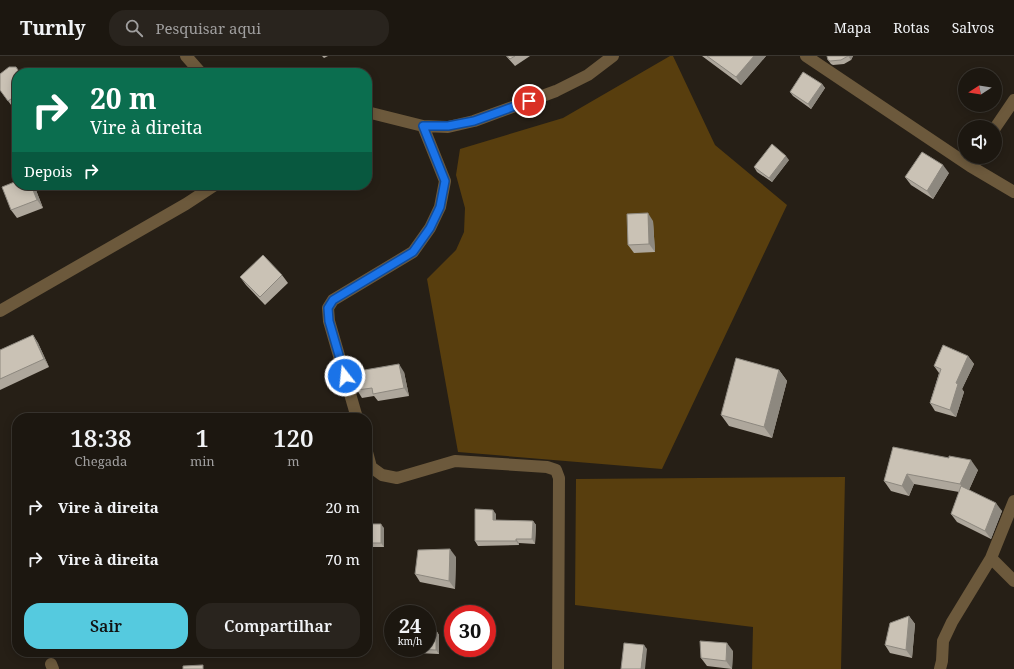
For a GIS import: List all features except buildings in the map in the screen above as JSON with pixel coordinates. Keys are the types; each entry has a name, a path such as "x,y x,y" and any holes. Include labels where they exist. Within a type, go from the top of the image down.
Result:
{"street":[{"path":"186,56 197,68"},
{"path":"372,113 423,126 448,126 474,121 556,91 588,74 612,56"},
{"path":"806,56 958,152"},
{"path":"1000,120 1014,100"},
{"path":"356,413 329,321 328,308 333,300 413,252 430,228 440,207 445,181 423,126"},
{"path":"976,164 1014,192"},
{"path":"0,311 186,204 207,190"},
{"path":"372,468 382,476 397,478 456,461 547,467 556,470 559,478 558,669"},
{"path":"940,669 943,641 952,622 991,558 1014,500"},
{"path":"991,558 1014,581"}],"shaded area":[{"path":"670,56 673,56 715,145 787,205 662,469 458,452 427,279 456,250 464,232 465,208 456,175 460,149 563,118"},
{"path":"845,477 841,669 752,669 753,627 575,605 576,479"}],"route":[{"path":"345,376 329,321 328,308 333,300 413,252 430,228 440,207 445,181 423,126 448,126 474,121 529,101"}]}
